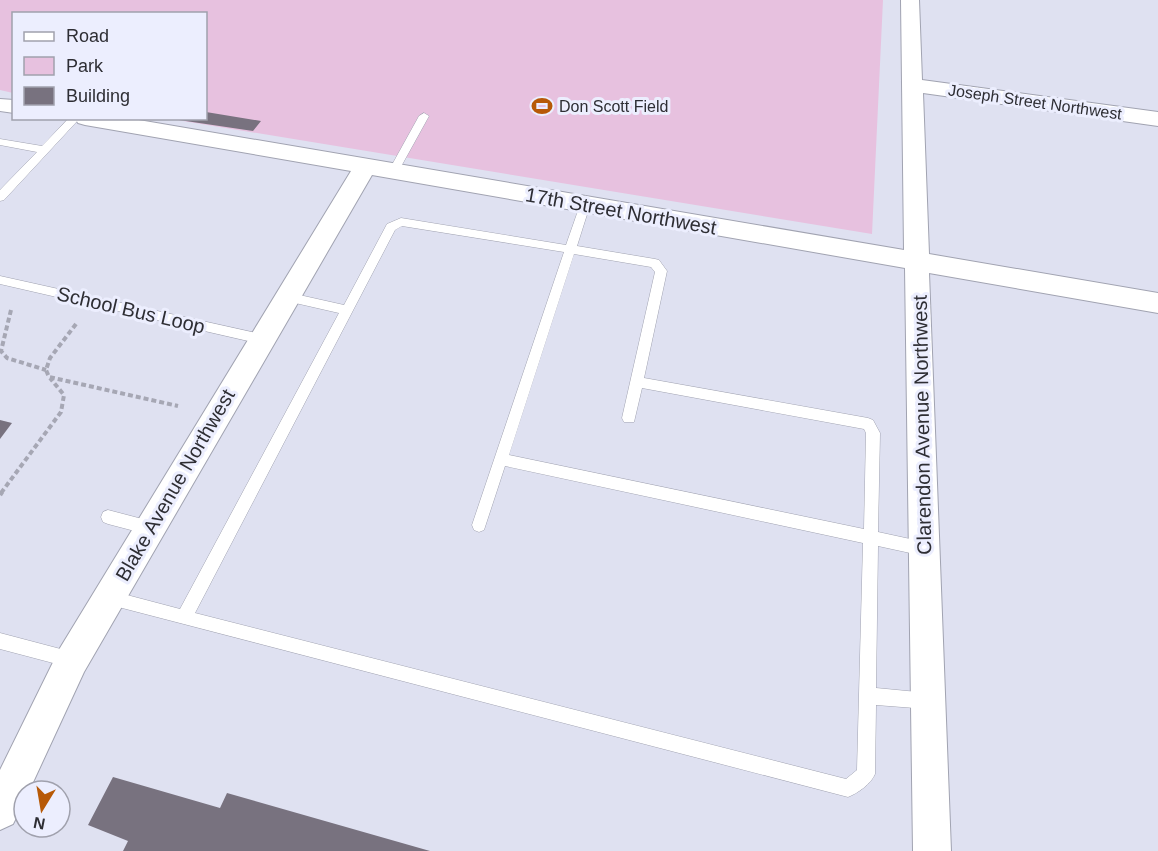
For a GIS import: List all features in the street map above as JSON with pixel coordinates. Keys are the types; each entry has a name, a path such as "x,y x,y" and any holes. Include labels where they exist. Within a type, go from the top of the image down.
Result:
{"street":[{"name":"Clarendon Avenue Northwest","path":"910,0 932,851"},
{"name":"Joseph Street Northwest","path":"912,85 1158,119"},
{"name":"17th Street Northwest","path":"96,120 1158,303"},
{"name":"Blake Avenue Northwest","path":"0,811 72,660 365,167"}],"lane":[{"path":"393,172 424,116"},
{"path":"0,197 73,120"},
{"path":"0,142 45,150"},
{"path":"479,525 585,205"},
{"path":"184,618 391,226 401,222 655,263 661,271 629,418"},
{"name":"School Bus Loop","path":"0,280 261,339"},
{"path":"286,297 347,309"},
{"path":"108,598 848,788 866,774 873,538 873,433 868,424 637,382"},
{"path":"501,459 924,549"},
{"path":"108,517 150,528"},
{"path":"0,640 72,660"},
{"path":"868,696 928,701"}],"path":[{"path":"11,310 1,351 7,358 46,370"},
{"path":"0,495 61,412 64,395 46,370 50,358 76,324"},
{"path":"49,377 178,406"}],"green space":[{"name":"Don Scott Field","path":"0,0 883,0 872,234 177,120 207,120 207,12 12,12 12,93 0,90"}],"building":[{"path":"207,112 261,121 253,131 179,120 207,120"},
{"path":"0,420 12,423 0,439"},
{"path":"113,777 220,808 227,793 430,851 123,851 128,841 88,825"}],"place":[{"name":"Don Scott Field","path":"542,106"}]}
